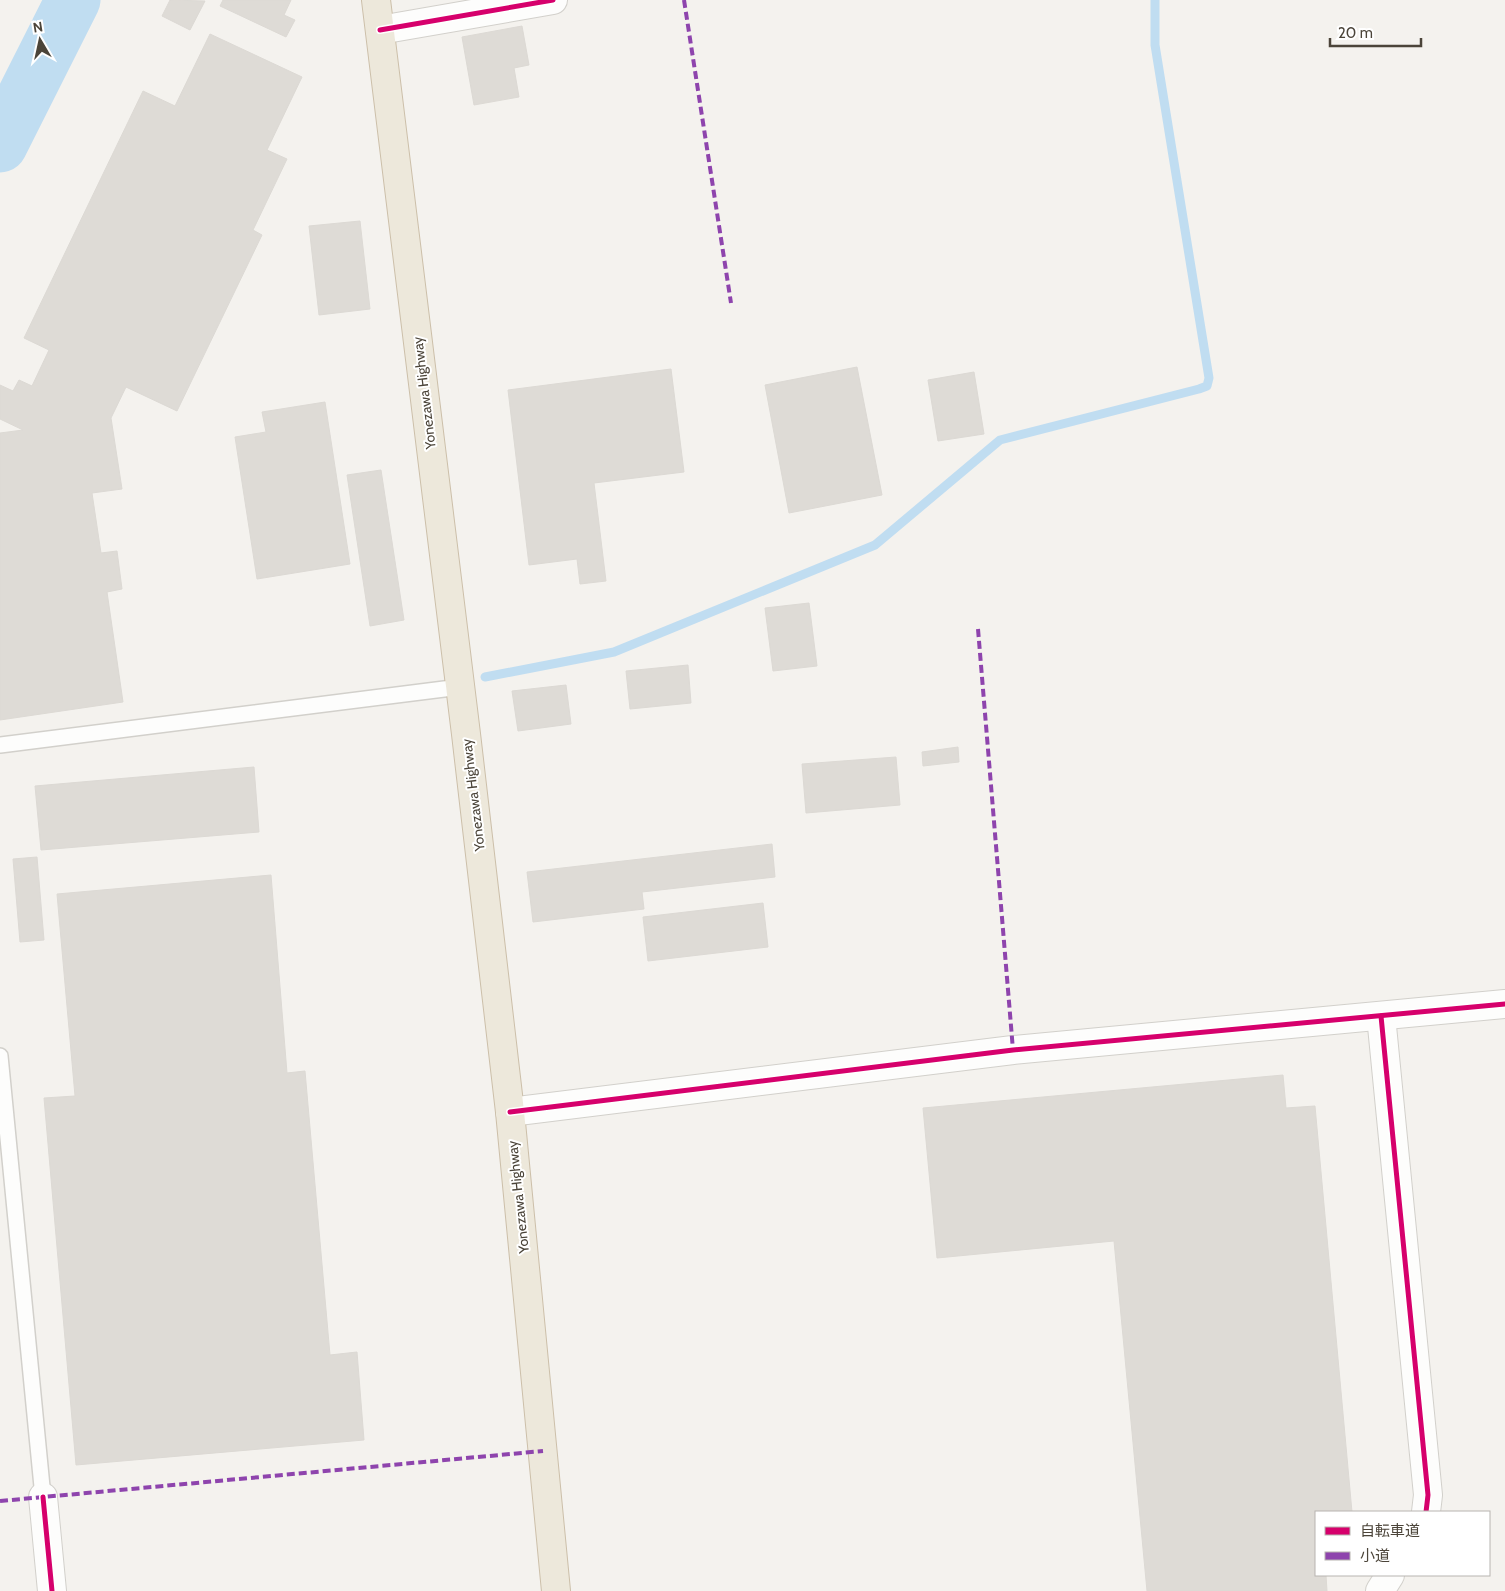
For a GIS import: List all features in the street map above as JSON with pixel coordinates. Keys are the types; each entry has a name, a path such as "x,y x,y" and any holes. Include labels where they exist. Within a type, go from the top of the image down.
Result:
{"highway":[{"name":"Yonezawa Highway","path":"376,0 510,1112 556,1591"}],"street":[{"path":"380,30 544,1"},
{"path":"510,1112 1013,1050 1505,1004"},
{"path":"1381,1016 1428,1485 1426,1511"},
{"path":"43,1497 52,1591"},
{"path":"1380,1591 1389,1576"}],"lane":[{"path":"0,745 460,687"},
{"path":"0,1056 43,1497"}],"building":[{"path":"170,0 205,1 190,30 162,16"},
{"path":"223,0 291,0 284,15 295,20 286,37 220,6"},
{"path":"522,26 529,65 514,68 519,97 474,105 462,37"},
{"path":"210,34 302,77 267,150 287,159 253,230 262,235 177,411 126,387 111,418 122,489 92,493 101,553 117,551 122,589 107,592 123,702 0,720 0,433 23,430 0,419 0,385 13,391 19,380 32,386 49,350 24,338 143,91 175,106"},
{"path":"360,221 370,309 319,315 309,226"},
{"path":"857,367 882,495 789,513 765,385"},
{"path":"671,369 684,472 594,483 606,581 580,584 577,559 529,565 508,390"},
{"path":"974,372 984,434 938,441 928,380"},
{"path":"325,402 350,564 257,579 235,437 266,432 262,412"},
{"path":"381,470 404,620 370,626 347,475"},
{"path":"809,603 817,666 773,671 765,608"},
{"path":"688,665 691,703 630,709 626,671"},
{"path":"566,685 571,724 518,731 512,691"},
{"path":"958,747 959,762 923,766 922,752"},
{"path":"896,757 900,805 806,813 802,764"},
{"path":"254,767 259,832 41,850 35,786"},
{"path":"772,844 775,877 642,892 644,909 533,922 527,872"},
{"path":"37,857 44,940 20,942 13,859"},
{"path":"271,875 287,1073 305,1071 330,1355 357,1352 364,1440 76,1465 44,1098 75,1096 57,894"},
{"path":"763,903 768,947 648,961 643,917"},
{"path":"1283,1075 1286,1108 1315,1106 1352,1511 1315,1511 1315,1576 1326,1576 1327,1591 1147,1591 1114,1241 937,1258 923,1108"}],"waterway":[{"path":"0,145 73,0"},
{"path":"485,677 614,652 875,545 1000,440 1207,386 1209,378 1155,45 1155,0"}],"marked path":[{"path":"684,0 731,303"},
{"path":"978,629 1013,1050"},
{"path":"0,1501 543,1451"}],"cycle path":[{"path":"380,30 553,0"},
{"path":"510,1112 1013,1050 1505,1004"},
{"path":"1381,1016 1428,1495 1426,1511"},
{"path":"43,1497 52,1591"}]}
